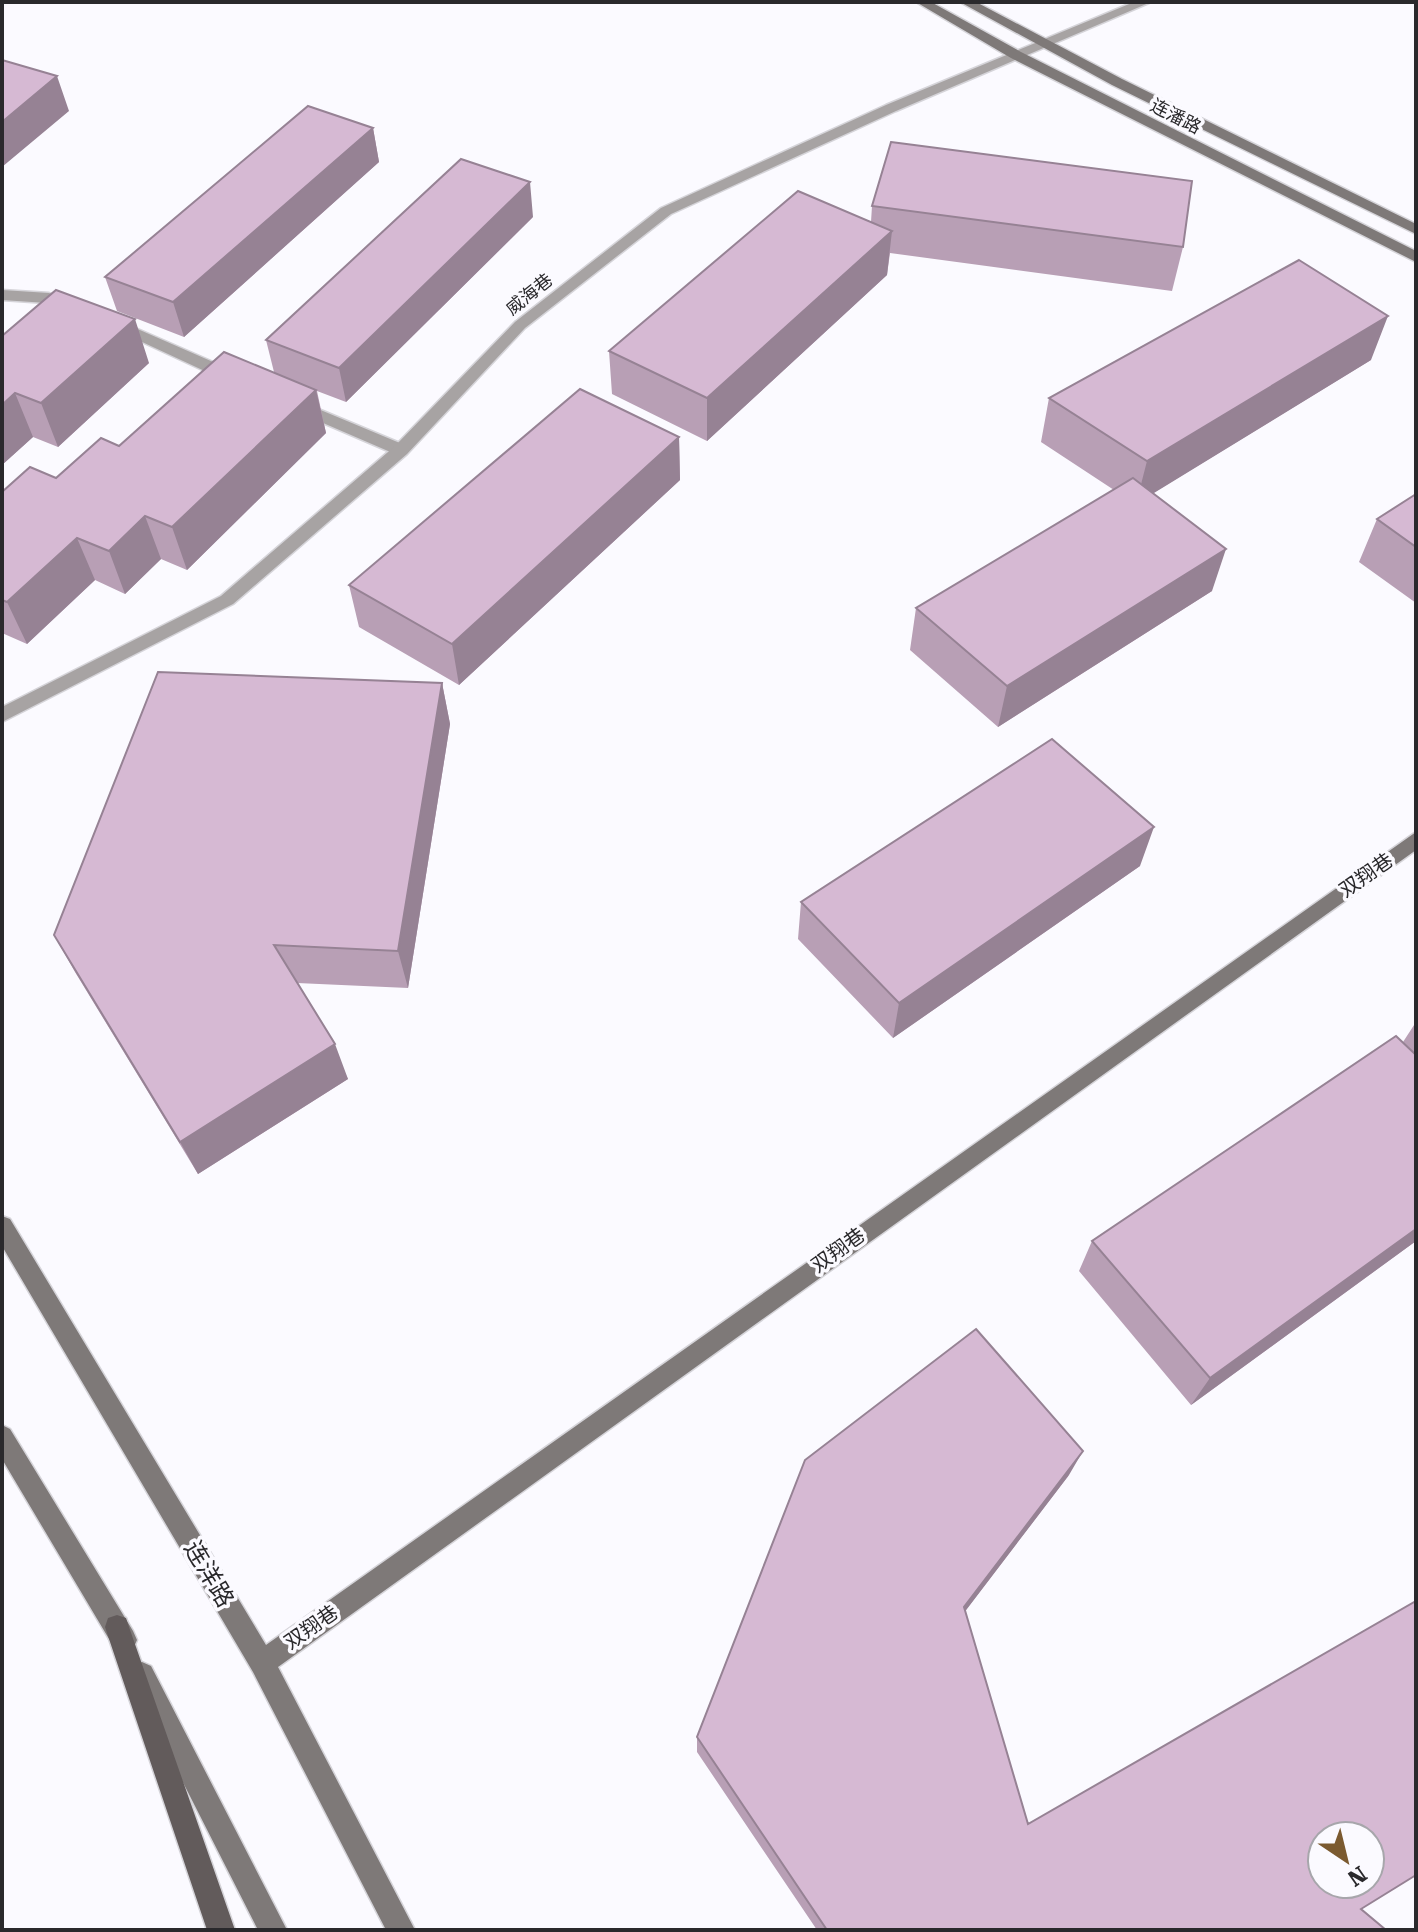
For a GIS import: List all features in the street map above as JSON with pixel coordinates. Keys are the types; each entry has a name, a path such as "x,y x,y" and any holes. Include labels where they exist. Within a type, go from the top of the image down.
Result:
{"main road":[{"name":"连潘路","path":"922,2 1016,55 1416,257"},
{"name":"连潘路","path":"966,2 1043,44 1416,230"},
{"name":"双翔巷","path":"262,1663 1416,840"},
{"name":"连洋路","path":"2,1226 262,1663 401,1930"},
{"path":"2,1437 117,1627 273,1930"},
{"path":"117,1627 221,1930"}],"street":[{"name":"威海巷","path":"2,715 227,600 401,450 520,325 666,211 1016,55 1145,2"},
{"path":"2,295 49,298 87,314"},
{"path":"115,308 104,319 246,383"},
{"path":"289,401 401,450"}],"building":[{"path":"2,60 57,76 2,122"},
{"path":"308,106 373,128 173,302 105,277"},
{"path":"891,142 1192,181 1183,247 872,206"},
{"path":"461,159 530,182 339,368 266,340"},
{"path":"798,191 892,231 707,398 609,351"},
{"path":"1299,260 1388,316 1147,461 1049,398"},
{"path":"56,290 135,319 41,403 15,393 2,405 2,336"},
{"path":"224,352 316,390 172,527 145,516 109,551 77,538 7,602 2,600 2,492 30,467 56,478 101,438 119,446"},
{"path":"580,389 679,437 452,644 349,585"},
{"path":"1133,478 1226,549 1007,686 916,608"},
{"path":"1416,494 1416,547 1377,519"},
{"path":"158,672 442,683 398,951 274,945 335,1044 180,1142 54,935"},
{"path":"1052,739 1154,827 899,1003 801,902"},
{"path":"1396,1036 1416,1055 1416,1229 1210,1378 1092,1241"},
{"path":"976,1329 1083,1451 964,1607 1028,1824 1416,1601 1416,1875 1386,1894 1386,1820 1306,1820 1306,1900 1376,1900 1361,1909 1386,1930 827,1930 697,1737 805,1460"}]}
